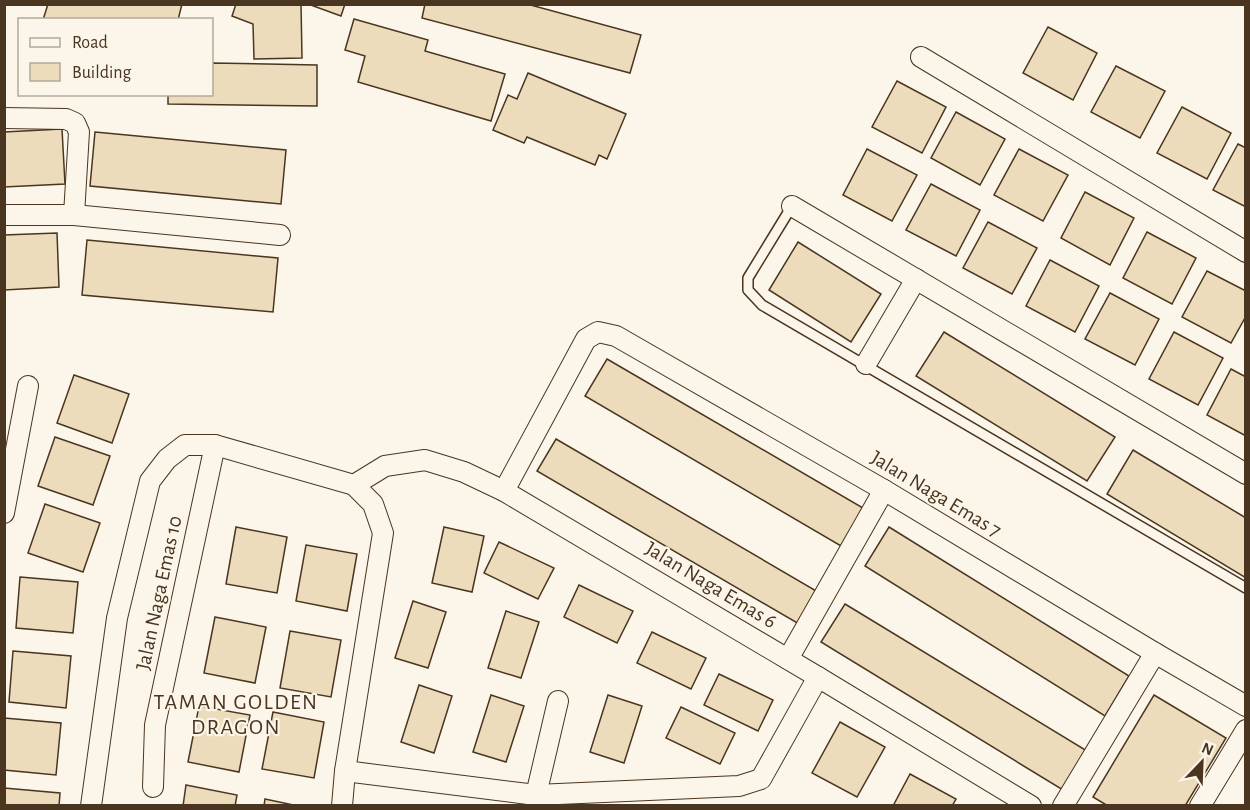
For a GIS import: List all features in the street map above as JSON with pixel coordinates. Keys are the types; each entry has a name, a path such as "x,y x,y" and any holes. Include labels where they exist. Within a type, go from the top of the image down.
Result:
{"street":[{"path":"921,57 1245,252"},
{"path":"4,118 66,118 75,123 78,132 74,215"},
{"path":"792,206 1245,474"},
{"path":"4,215 74,215 280,235"},
{"path":"866,364 916,279"},
{"name":"Jalan Naga Emas 7","path":"504,491 586,339 598,332 616,336 884,490 1245,706"},
{"path":"4,513 28,386"},
{"path":"91,806 117,618 150,481 167,459 185,446 215,445 354,485 373,504 383,532 345,771 342,806"},
{"name":"Jalan Naga Emas 10","path":"153,787 155,725 215,445"},
{"name":"Jalan Naga Emas 6","path":"354,485 385,466 425,460 464,472 504,491 1031,806"},
{"path":"788,659 884,490"},
{"path":"1063,806 1155,653"},
{"path":"345,771 536,795 740,786 761,779 818,677"},
{"path":"536,795 558,701"},
{"path":"1200,806 1245,730"}],"lane":[{"path":"792,206 748,278 748,290 762,305 1245,588"}],"building":[{"path":"48,4 182,4 178,18 44,18"},
{"path":"236,4 301,4 302,58 254,59 253,24 232,16"},
{"path":"308,4 345,4 341,16"},
{"path":"425,4 527,4 641,35 630,73 422,18"},
{"path":"354,19 428,40 425,51 505,74 491,121 358,82 365,56 345,50"},
{"path":"1048,27 1097,53 1073,100 1023,73"},
{"path":"213,63 317,65 317,106 168,104 168,96 213,96"},
{"path":"1116,66 1165,91 1140,138 1091,112"},
{"path":"528,73 626,114 607,159 599,155 595,165 527,137 524,143 493,130 508,95 517,99"},
{"path":"897,81 946,107 922,153 872,127"},
{"path":"1182,107 1231,133 1207,179 1157,153"},
{"path":"956,112 1005,139 980,185 931,158"},
{"path":"62,129 65,184 4,187 4,132"},
{"path":"95,132 286,150 281,204 90,186"},
{"path":"1238,144 1246,148 1246,207 1213,190"},
{"path":"867,149 917,175 892,221 843,195"},
{"path":"1019,149 1068,175 1043,221 994,195"},
{"path":"931,184 980,210 956,256 906,230"},
{"path":"1085,192 1134,218 1110,265 1061,238"},
{"path":"988,222 1037,248 1012,294 963,268"},
{"path":"1147,232 1196,258 1172,304 1123,278"},
{"path":"57,233 59,287 4,290 4,235"},
{"path":"87,240 278,258 273,312 82,295"},
{"path":"798,242 881,294 851,342 769,290"},
{"path":"1050,260 1099,286 1075,332 1026,306"},
{"path":"1207,271 1246,291 1246,316 1231,343 1182,317"},
{"path":"1110,293 1159,319 1135,365 1085,339"},
{"path":"944,332 1115,437 1087,481 916,376"},
{"path":"1174,332 1223,358 1198,405 1149,379"},
{"path":"607,359 863,508 841,546 585,396"},
{"path":"1231,369 1246,377 1246,436 1207,415"},
{"path":"74,375 129,394 112,443 57,423"},
{"path":"55,437 110,456 93,505 38,486"},
{"path":"556,439 818,592 799,624 537,471"},
{"path":"1133,450 1246,518 1246,578 1107,494"},
{"path":"45,504 100,523 83,572 28,553"},
{"path":"236,527 287,537 277,593 226,584"},
{"path":"444,527 484,536 472,592 432,583"},
{"path":"889,527 1129,676 1105,716 865,566"},
{"path":"499,542 554,568 538,599 484,573"},
{"path":"306,545 357,554 347,611 296,601"},
{"path":"20,577 78,582 73,633 16,628"},
{"path":"579,585 633,611 617,643 564,617"},
{"path":"413,601 446,612 428,668 395,658"},
{"path":"845,604 1087,751 1063,790 821,642"},
{"path":"506,611 539,622 521,678 488,668"},
{"path":"215,617 266,627 255,683 204,673"},
{"path":"290,631 341,640 331,697 280,688"},
{"path":"652,632 706,658 691,689 637,663"},
{"path":"13,651 71,656 66,708 9,702"},
{"path":"719,674 773,700 758,731 704,705"},
{"path":"419,685 452,696 434,753 401,742"},
{"path":"491,695 524,706 506,762 473,752"},
{"path":"608,695 642,706 624,763 590,752"},
{"path":"1154,695 1226,738 1185,806 1108,806 1093,797"},
{"path":"199,706 250,715 239,772 188,762"},
{"path":"681,707 735,733 720,764 666,738"},
{"path":"273,712 324,722 314,778 262,769"},
{"path":"4,718 61,723 56,775 4,770"},
{"path":"840,722 885,747 857,797 812,773"},
{"path":"910,774 956,799 952,806 893,806"},
{"path":"186,785 237,795 235,806 183,806"},
{"path":"4,788 60,793 59,806 4,806"},
{"path":"265,799 298,806 264,806"}],"district":[{"name":"TAMAN GOLDEN DRAGON","path":"236,714"}]}
